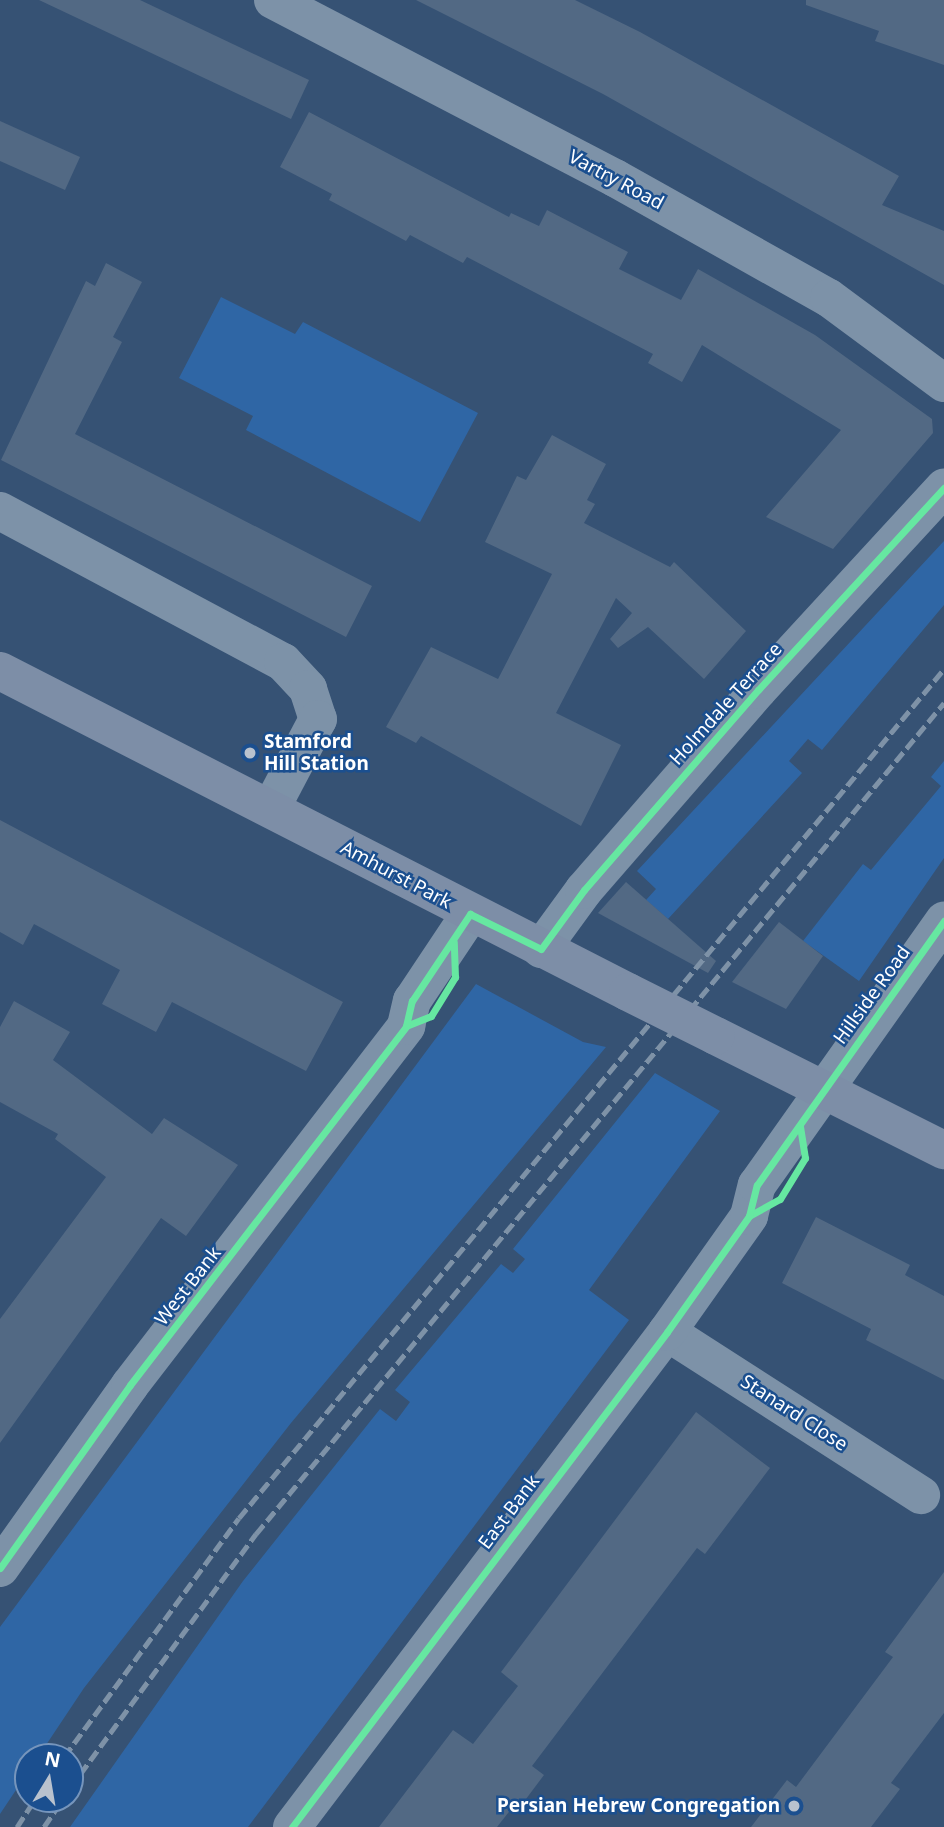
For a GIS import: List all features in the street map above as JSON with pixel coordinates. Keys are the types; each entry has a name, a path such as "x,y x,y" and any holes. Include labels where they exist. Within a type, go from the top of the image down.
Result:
{"main road":[{"name":"Amhurst Park","path":"0,671 271,808 470,914 825,1088 944,1150"}],"street":[{"name":"Vartry Road","path":"273,0 615,178 817,291 944,383"},
{"name":"Holmdale Terrace","path":"541,950 584,890 749,701 944,488"},
{"path":"0,511 283,662 308,689 318,719 271,808"},
{"name":"West Bank","path":"0,1568 130,1385 406,1027 412,1001 470,914"},
{"name":"Hillside Road","path":"825,1088 944,922"},
{"name":"East Bank","path":"292,1827 667,1332 749,1216 757,1185 825,1088"},
{"name":"Stanard Close","path":"667,1332 921,1495"}],"shaded area":[{"path":"221,297 295,334 303,322 478,413 420,522 246,430 253,416 179,378"},
{"path":"944,541 944,605 822,750 808,739 789,761 802,773 668,919 646,900 656,889 637,871"},
{"path":"944,761 944,858 859,981 803,941 863,864 871,870 941,786 931,777"},
{"path":"476,984 583,1042 606,1047 291,1423 84,1688 47,1743 14,1743 14,1793 0,1814 0,1627"},
{"path":"655,1073 720,1111 589,1290 629,1320 248,1827 70,1827 80,1813 84,1813 84,1807 243,1581 380,1409 396,1421 410,1402 395,1390 501,1264 513,1273 525,1259 513,1249"}],"building":[{"path":"39,0 140,0 309,80 291,119"},
{"path":"416,0 575,0 640,32 899,176 882,205 944,231 944,285 603,94"},
{"path":"806,0 944,0 944,65 875,41 879,31 806,5"},
{"path":"309,112 509,217 511,213 539,226 547,210 628,252 619,269 681,300 698,269 815,335 932,419 933,433 833,549 766,517 841,430 702,345 682,382 648,363 653,354 467,257 463,263 410,235 406,241 329,200 332,194 280,167"},
{"path":"0,121 80,157 65,190 0,161"},
{"path":"106,263 142,282 113,337 122,342 75,434 372,586 346,637 1,460 86,281 95,286"},
{"path":"552,435 606,464 587,500 595,504 584,523 670,567 674,562 746,631 704,679 648,627 618,648 610,639 632,613 616,598 556,713 621,745 581,826 421,736 416,743 386,727 431,647 498,679 552,574 485,542 517,476 526,480"},
{"path":"0,820 343,1002 306,1071 172,1002 156,1032 102,1004 120,970 34,924 23,945 0,932"},
{"path":"626,882 716,961 708,973 598,913"},
{"path":"779,922 823,956 786,1009 732,982"},
{"path":"14,1001 70,1032 53,1060 152,1134 164,1118 238,1165 186,1236 161,1218 0,1443 0,1319 106,1177 55,1139 58,1134 0,1102 0,1027"},
{"path":"816,1217 910,1265 905,1275 944,1296 944,1380 866,1340 871,1329 782,1283"},
{"path":"696,1412 770,1468 705,1554 697,1548 532,1766 544,1775 517,1811 512,1808 497,1827 379,1827 453,1730 473,1744 518,1686 501,1672"},
{"path":"944,1572 944,1713 891,1783 900,1789 871,1827 751,1827 787,1780 796,1787 893,1657 885,1652"}],"railway":[{"path":"74,1743 239,1518 944,669"},
{"path":"84,1769 256,1534 944,703"},
{"path":"17,1827 26,1813"},
{"path":"44,1827 54,1813"}],"cycle path":[{"path":"0,1568 130,1385 406,1026 412,1001 470,914 541,949 584,890 758,690 944,488"},
{"path":"292,1827 667,1332 749,1216 757,1185 944,921"},
{"path":"406,1026 431,1016 455,977 454,942"},
{"path":"749,1216 780,1199 805,1158 800,1126"}],"place":[{"name":"Stamford Hill Station","path":"250,753"},
{"name":"Persian Hebrew Congregation","path":"794,1806"}]}
